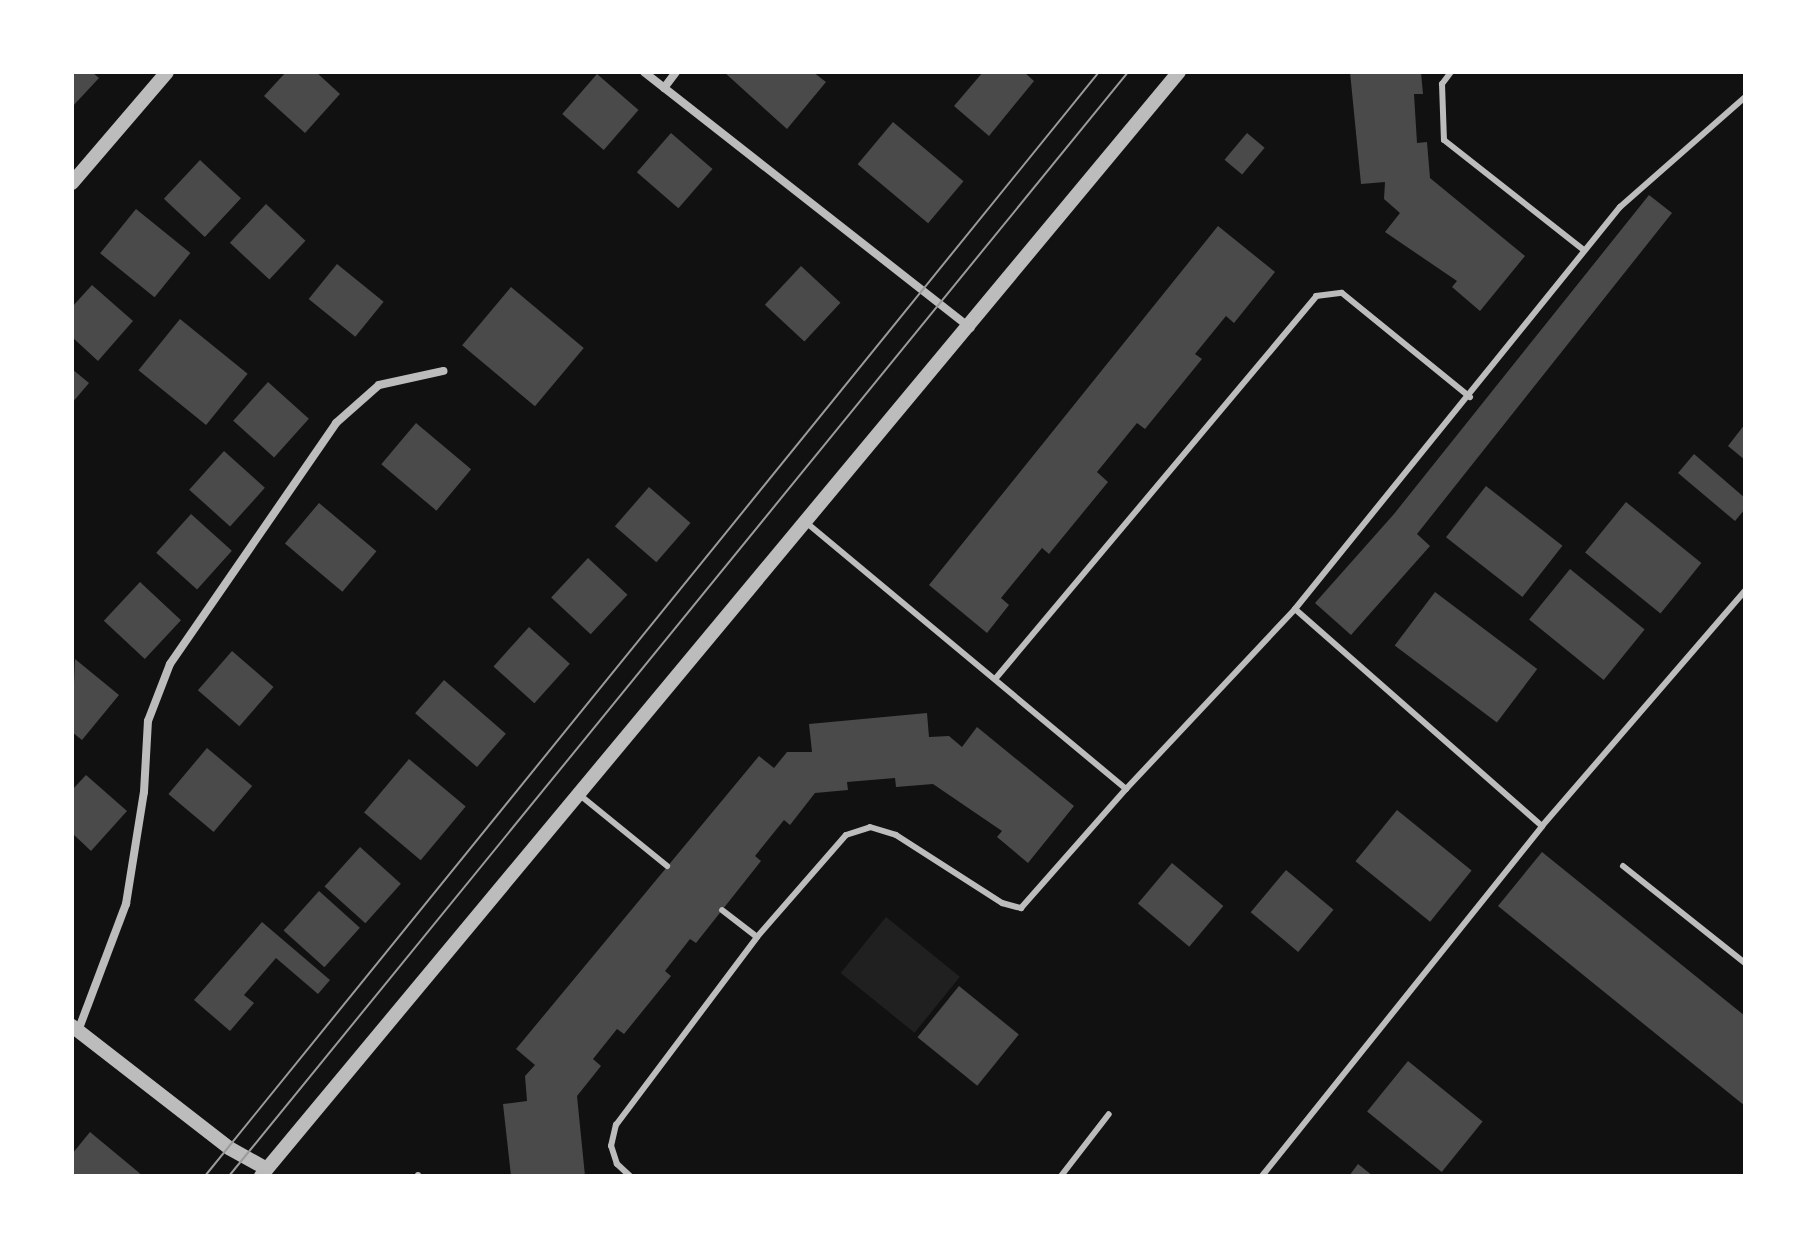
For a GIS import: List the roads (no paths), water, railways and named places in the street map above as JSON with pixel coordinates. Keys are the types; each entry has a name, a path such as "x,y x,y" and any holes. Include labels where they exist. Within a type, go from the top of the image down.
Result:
{"street":[{"path":"72,183 167,72"},
{"path":"644,72 971,328"},
{"path":"664,88 676,72"},
{"path":"443,371 379,385 336,423 170,664 148,721 144,792 126,904 75,1029 229,1148 268,1174 971,328 1179,72"}],"lane":[{"path":"1451,72 1442,84 1444,140 1584,250"},
{"path":"630,1176 617,1164 611,1146 616,1125 757,937 846,835 870,827 896,835 1002,903 1021,908 1126,789 1295,609 1470,397 1620,207 1745,97"},
{"path":"996,678 1316,296 1342,293 1470,397"},
{"path":"808,524 1126,789"},
{"path":"1262,1176 1542,826 1745,591"},
{"path":"1295,609 1542,826"},
{"path":"581,796 667,866"},
{"path":"1623,866 1745,963"},
{"path":"722,910 757,937"},
{"path":"1061,1176 1109,1114"}],"tram line":[{"path":"205,1176 1099,72"},
{"path":"229,1176 1128,72"}]}
